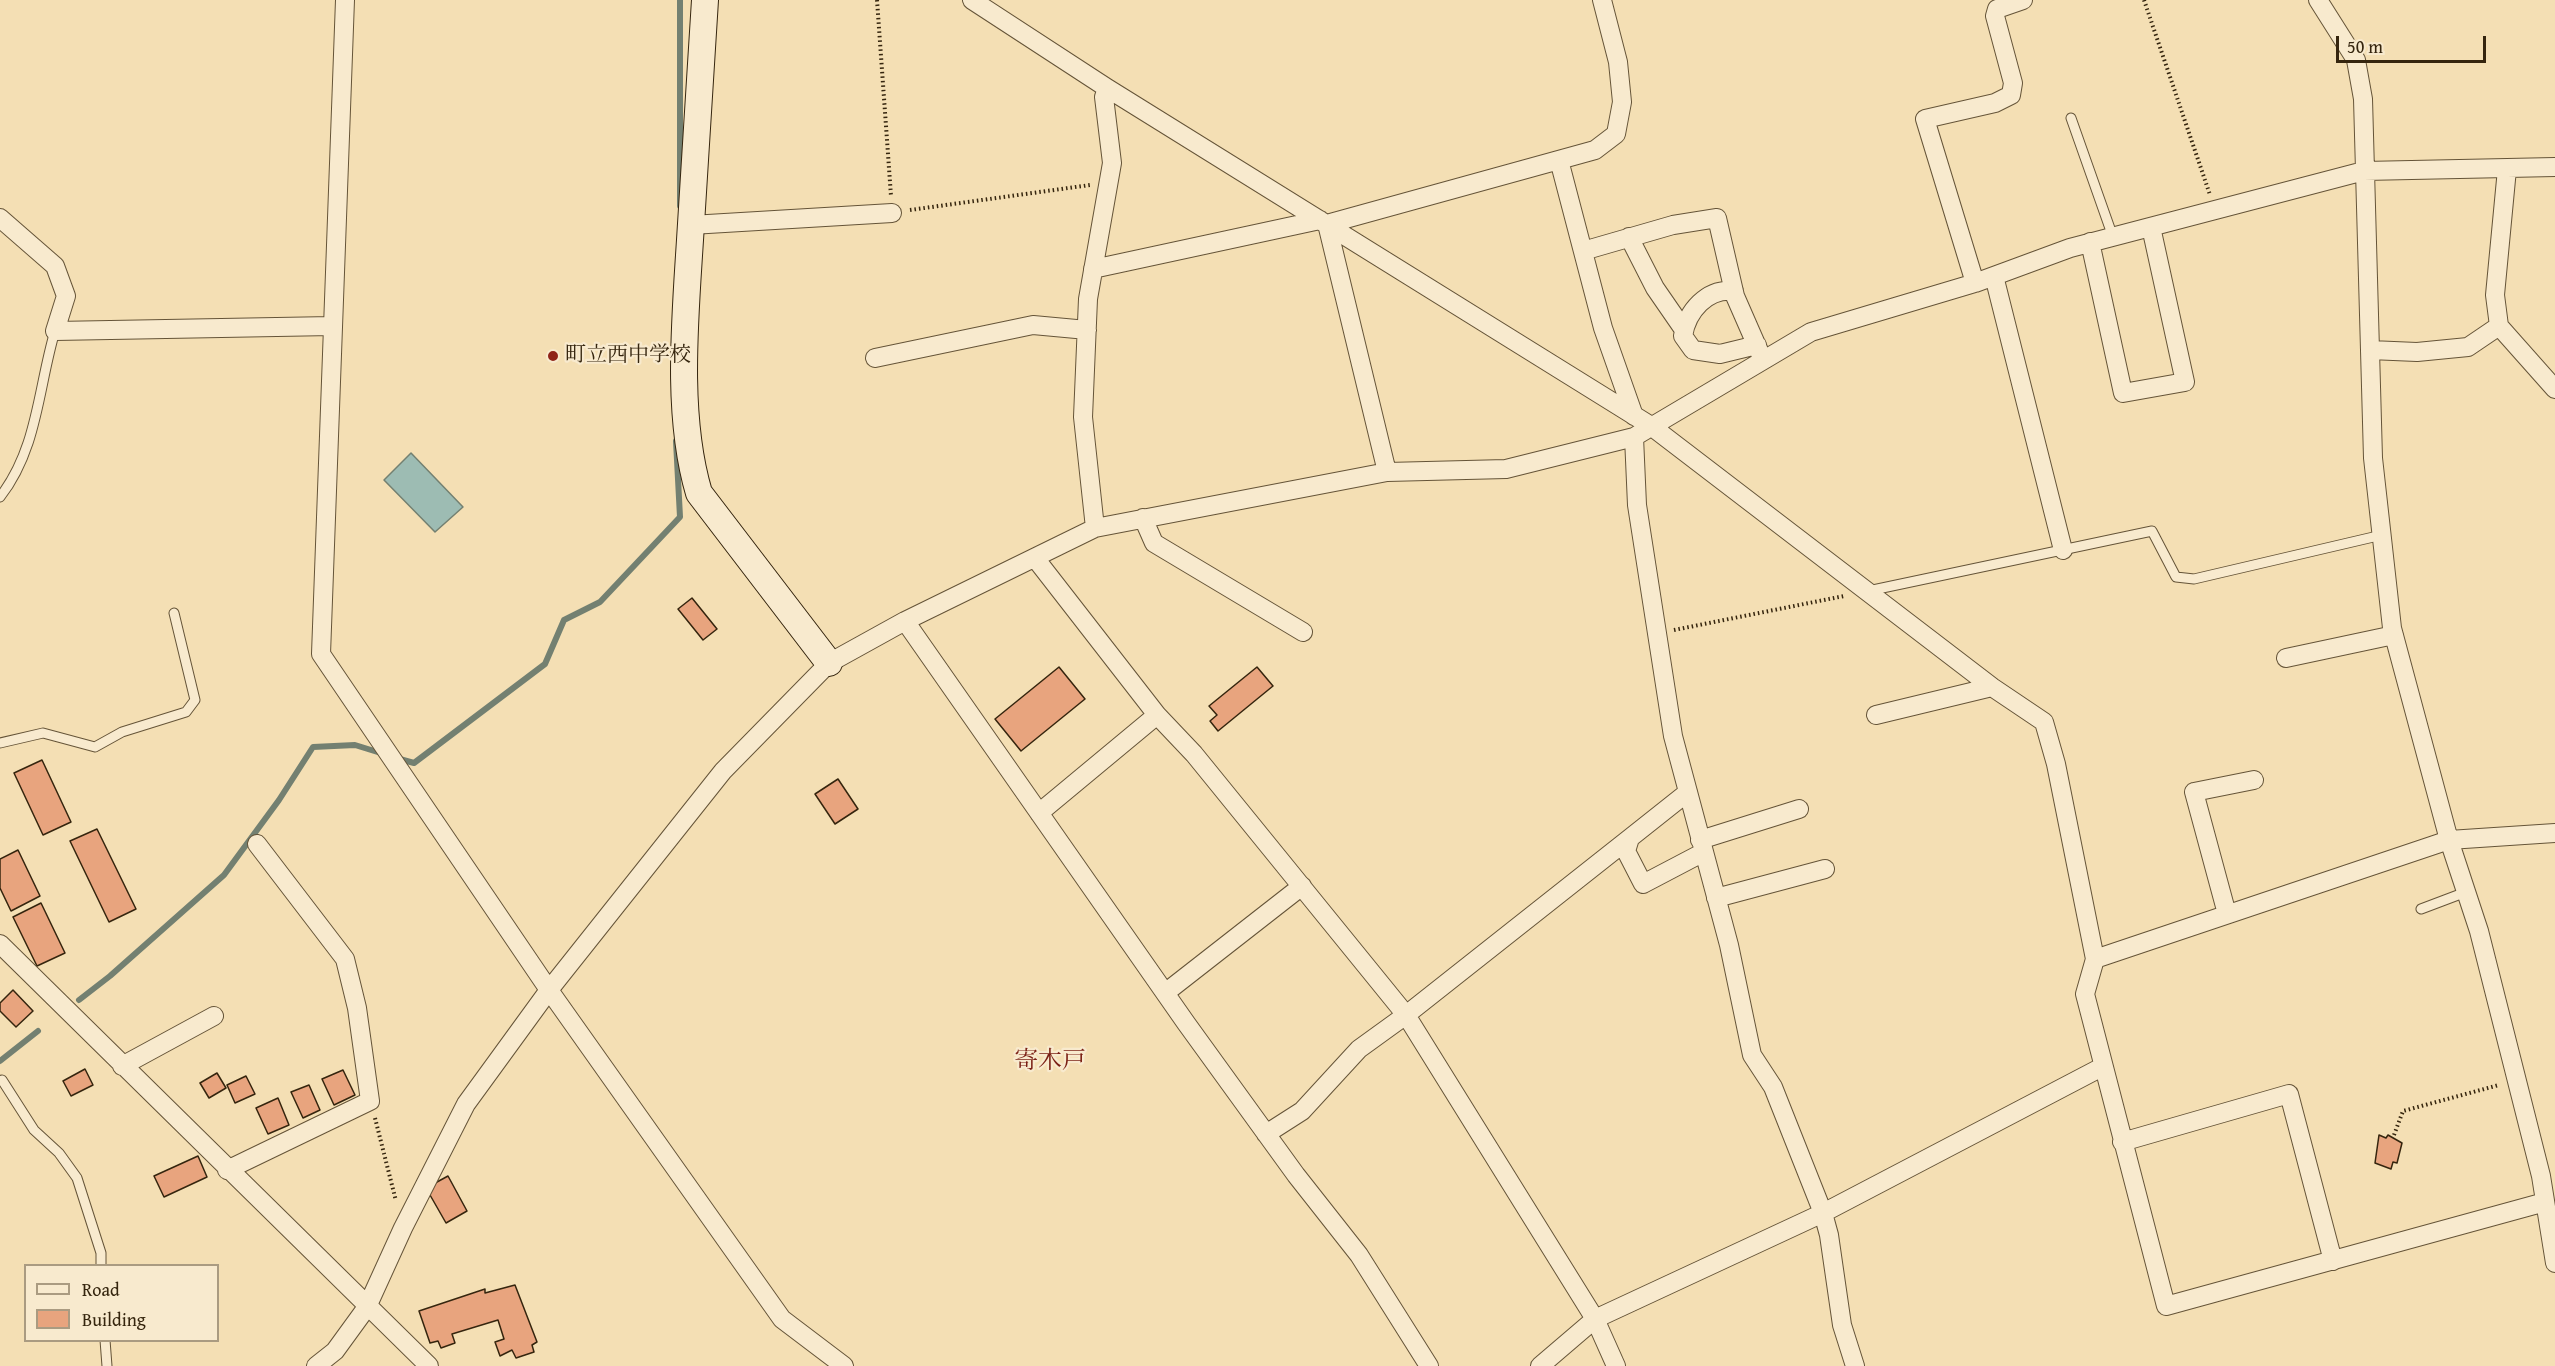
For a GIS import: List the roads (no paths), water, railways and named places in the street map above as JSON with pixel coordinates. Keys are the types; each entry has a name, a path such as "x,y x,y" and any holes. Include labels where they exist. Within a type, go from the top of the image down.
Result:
{"street":[{"path":"345,0 321,654 549,990 782,1319 844,1366"},
{"path":"705,0 686,313 686,403 691,465 699,493 829,663"},
{"path":"972,0 1107,88 1651,426 1992,687 2044,722 2056,764 2095,959 2085,994 2102,1067 2166,1306 2545,1202"},
{"path":"1093,268 1324,222 1595,150 1616,134 1622,102 1618,62 1602,0"},
{"path":"1975,283 1925,119 1995,103 2011,95 2013,82 1995,16 1997,9 2023,0"},
{"path":"2318,0 2356,60 2363,99 2373,458 2394,634 2449,840 2479,931 2545,1202 2555,1263"},
{"path":"1095,528 1083,417 1088,299 1112,163 1104,97 1107,88"},
{"path":"1559,160 1603,328 1634,416"},
{"path":"316,1366 335,1351 367,1306 403,1228 466,1104 549,990 723,771 829,663 905,621 1095,528 1387,472 1506,469 1634,437 1760,352 1811,332 1975,283 2090,243 2364,171 2555,167"},
{"path":"2507,169 2495,295 2499,326 2555,389"},
{"path":"691,225 892,213"},
{"path":"0,218 55,266 66,296 55,331 332,326"},
{"path":"1582,251 1673,225 1717,218 1734,291 1760,352"},
{"path":"1324,222 1387,472"},
{"path":"2090,243 2122,393 2185,382 2151,227"},
{"path":"1629,237 1655,288 1684,330"},
{"path":"1994,276 2063,550"},
{"path":"1734,291 1713,294 1698,304 1685,322 1683,336 1693,350 1720,354 1760,352"},
{"path":"875,358 1033,325 1087,330"},
{"path":"2370,350 2417,352 2468,347 2499,326"},
{"path":"1634,437 1636,505 1673,736 1716,898 1752,1055 1773,1087 1822,1213 1829,1235 1842,1325 1855,1366"},
{"path":"1143,518 1154,543 1304,632"},
{"path":"1035,558 1157,715 1194,753 1406,1015 1595,1319 1616,1366"},
{"path":"905,621 1266,1134 1359,1255 1405,1323 1429,1366"},
{"path":"2286,658 2394,634"},
{"path":"1876,715 1992,687"},
{"path":"1039,813 1157,715"},
{"path":"2227,914 2194,792 2254,780"},
{"path":"1266,1134 1302,1111 1359,1049 1406,1015 1688,792"},
{"path":"1630,838 1626,851 1642,885 1702,846 1799,809"},
{"path":"2095,959 2449,840 2555,833"},
{"path":"228,1170 370,1101 357,1008 345,959 257,844"},
{"path":"1716,898 1824,869"},
{"path":"1166,993 1302,886"},
{"path":"0,944 429,1366"},
{"path":"122,1066 214,1016"},
{"path":"1540,1366 1595,1319 1822,1213 2102,1067"},
{"path":"2122,1142 2289,1094 2333,1261"}],"lane":[{"path":"2071,118 2113,237"},
{"path":"0,497 26,456 40,402 45,364 55,331"},
{"path":"1868,591 2152,531 2176,577 2193,579 2382,535"},
{"path":"0,743 43,733 95,747 122,732 186,712 195,700 174,613"},
{"path":"2421,909 2466,892"},
{"path":"2,1080 34,1130 58,1153 77,1178 101,1253 101,1264"},
{"path":"105,1342 107,1366"}],"water":[{"path":"411,453 463,507 435,532 384,480"}],"waterway":[{"path":"680,0 680,206"},
{"path":"396,758 414,763 545,664 564,620 600,602 680,517 676,441"},
{"path":"79,1000 110,976 224,875 279,800 313,747 355,745 384,754"},
{"path":"0,1061 38,1031"}],"place":[{"name":"町立西中学校","path":"553,356"}],"district":[{"name":"寄木戸","path":"1050,1062"}]}
